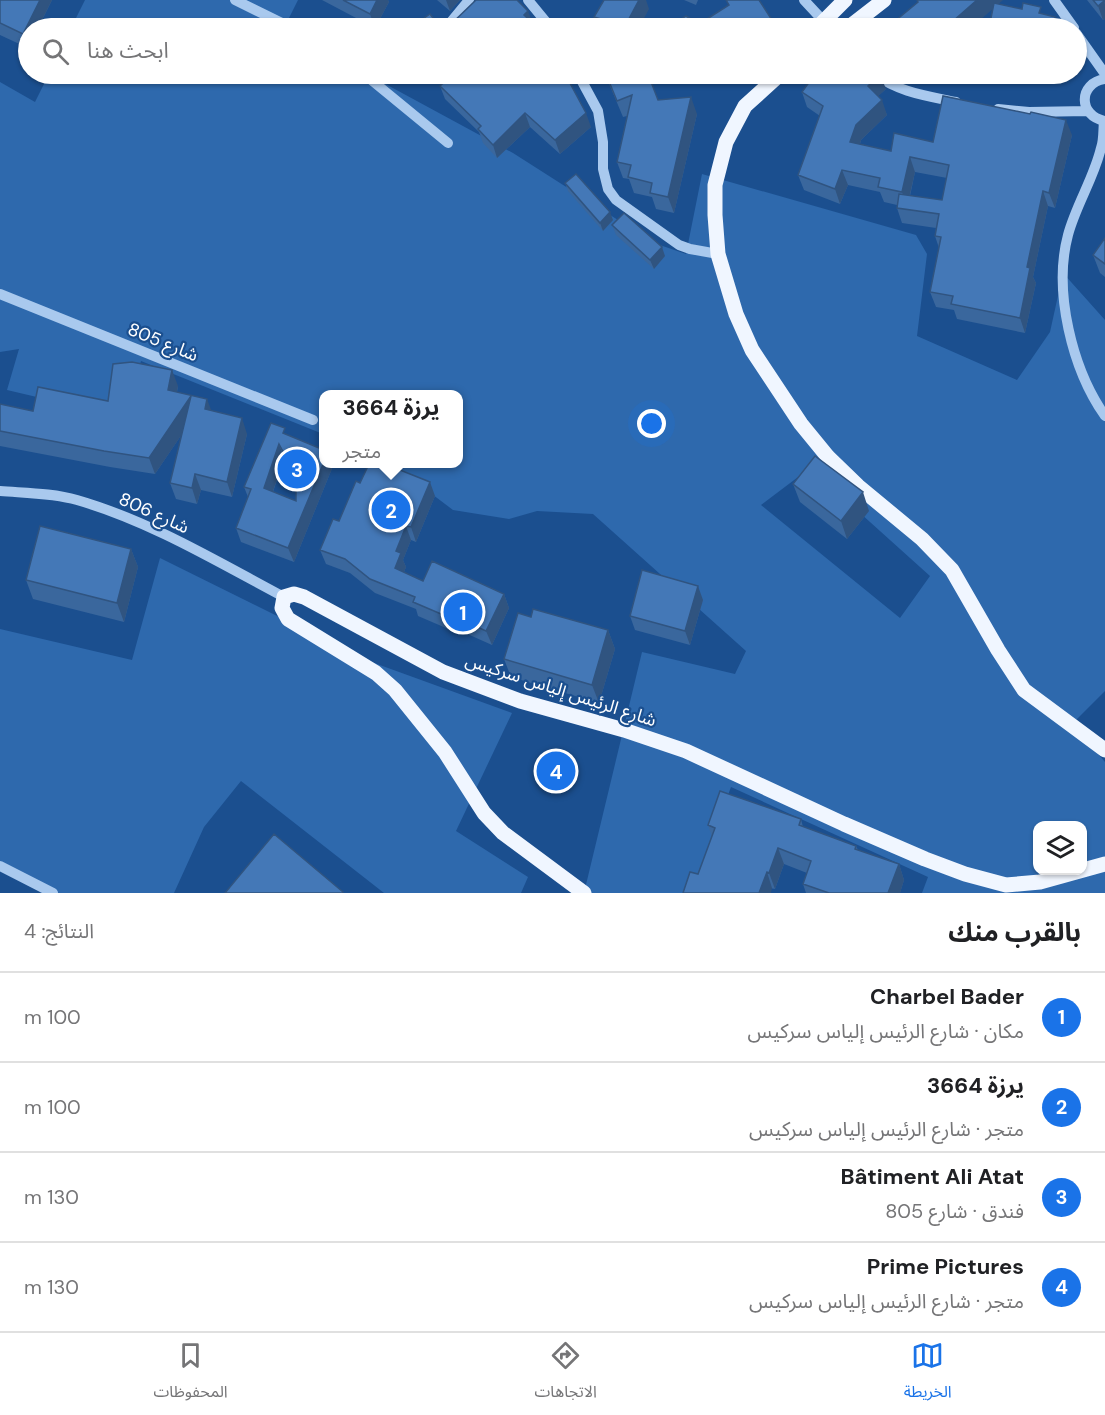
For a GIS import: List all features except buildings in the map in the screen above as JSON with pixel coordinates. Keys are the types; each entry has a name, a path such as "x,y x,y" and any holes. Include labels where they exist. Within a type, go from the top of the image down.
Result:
{"main road":[{"path":"830,18 845,0"},
{"path":"861,18 884,0"},
{"path":"770,84 745,106 726,142 715,185 714,215 718,254 736,314 752,350 801,424 836,464 858,486 922,539 952,570 1024,690 1105,750"},
{"name":"شارع الرئيس إلياس سركيس","path":"285,597 294,594 304,597 443,672 520,701 624,729 686,751 844,824 965,874 1006,885 1040,882 1105,864"},
{"path":"285,597 282,608 288,619 376,673 395,690 445,752 484,813 503,833 584,893"}],"street":[{"path":"235,0 271,18"},
{"path":"454,18 469,0"},
{"path":"528,0 543,18"},
{"path":"804,0 818,18"},
{"path":"1054,0 1067,18"},
{"path":"1087,48 1105,57"},
{"path":"1087,48 1105,74"},
{"path":"1105,79 1095,82 1086,92 1085,105 1088,111 1098,119 1105,121 1102,148 1068,234 1063,260 1063,285 1077,360 1105,416"},
{"path":"376,84 448,143"},
{"path":"583,84 598,111 605,181 616,200 679,245 718,254"},
{"path":"892,84 906,91 964,104"},
{"path":"986,107 1029,112 1088,111"},
{"name":"شارع 805","path":"0,294 313,420"},
{"name":"شارع 806","path":"0,491 76,500 121,515 174,539 285,597"},
{"path":"0,866 53,893"}],"shaded area":[{"path":"85,0 298,0 289,18 76,18"},
{"path":"0,82 35,102 44,84 385,84 513,153 654,243 686,254 702,174 916,235 927,254 917,336 1017,380 1050,332 1063,273 1105,320 1105,691 1072,724 1105,762 1105,893 922,893 928,877 731,787 691,893 584,893 642,652 735,674 746,651 593,514 537,511 509,519 453,510 397,468 463,468 463,390 319,390 319,432 141,361 126,418 7,390 19,349 0,352","holes":["810,468 930,576 900,618 761,505"]},
{"path":"160,558 366,660 512,713 456,831 528,877 521,893 384,893 241,781 204,827 174,893 51,893 0,870 0,629 132,660"}],"place":[{"name":"Bâtiment Ali Atat","path":"297,469"},
{"name":"يرزة 3664","path":"391,510"},
{"name":"Charbel Bader","path":"463,612"},
{"name":"Prime Pictures","path":"556,771"}]}
